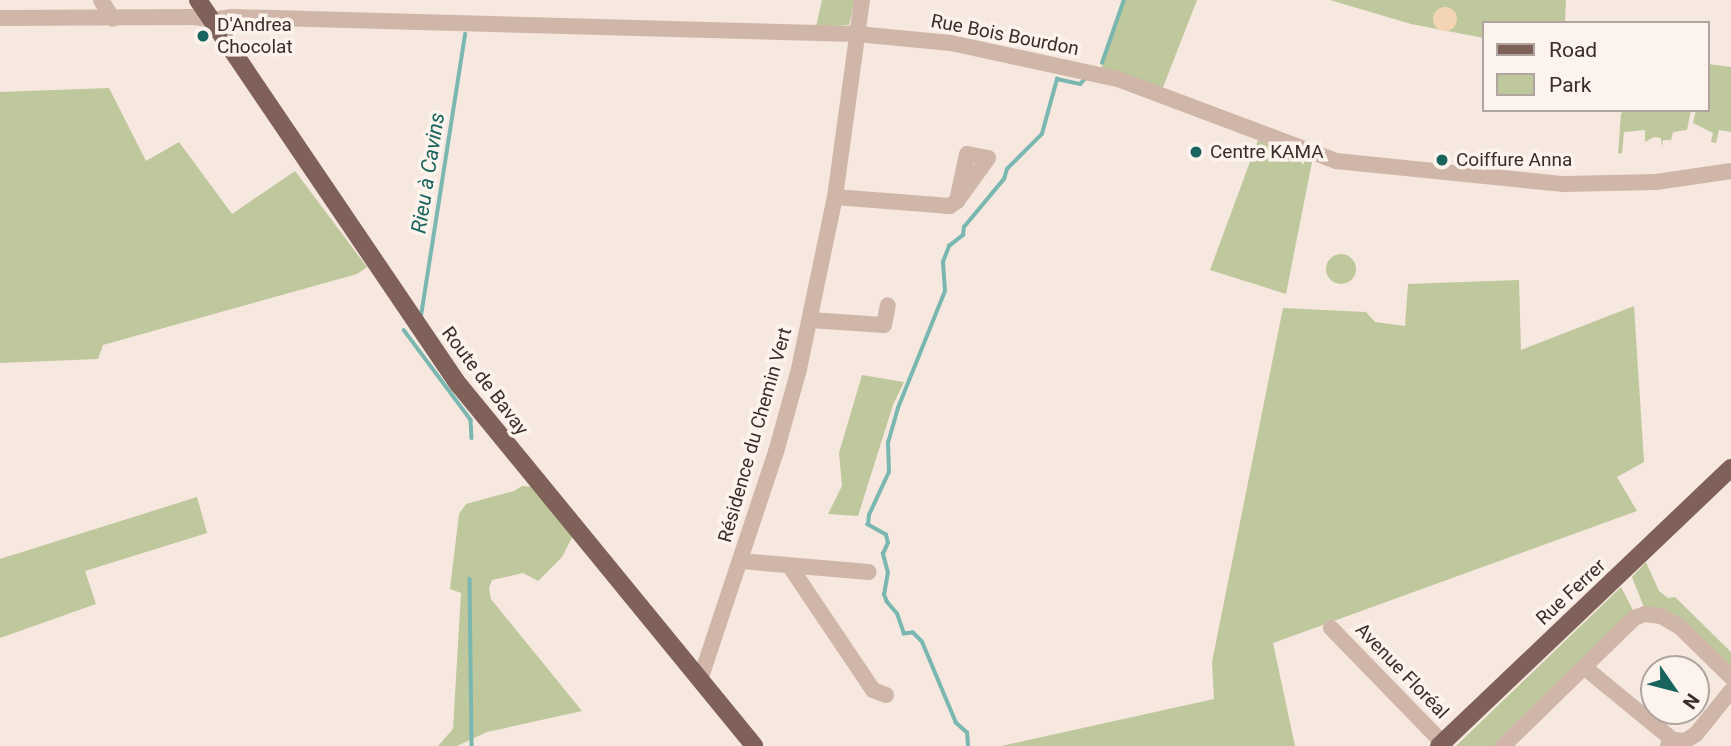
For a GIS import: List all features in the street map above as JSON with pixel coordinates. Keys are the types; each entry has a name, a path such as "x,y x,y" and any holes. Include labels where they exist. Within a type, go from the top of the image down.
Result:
{"main road":[{"name":"Route de Bavay","path":"198,0 437,354 506,444 754,746"},
{"name":"Rue Ferrer","path":"1441,744 1731,468"}],"street":[{"path":"101,0 113,19"},
{"name":"Résidence du Chemin Vert","path":"700,680 776,452 810,320 835,197 862,0"},
{"name":"Rue Bois Bourdon","path":"0,18 194,17 212,20 232,17 857,34 951,43 1118,79 1314,155 1336,161 1516,181 1576,184 1656,183 1731,171"},
{"path":"835,197 943,206 957,201"},
{"name":"Résidence du Chemin Vert","path":"810,320 884,325 888,305"},
{"name":"Résidence du Chemin Vert","path":"740,561 791,568 869,572"},
{"path":"791,568 873,690 886,695"},
{"path":"1507,745 1634,618 1645,614 1661,616 1680,626 1731,677"},
{"name":"Avenue Floréal","path":"1331,628 1441,744"},
{"path":"1584,667 1670,743 1685,741 1696,734 1731,691"}],"green space":[{"path":"822,0 855,0 849,25 816,27"},
{"path":"1124,0 1197,0 1160,95 1099,75"},
{"path":"1330,0 1566,0 1565,21 1482,21 1482,38 1411,24"},
{"path":"1710,64 1731,67 1731,132 1719,130 1716,143 1711,142 1713,133 1693,123 1696,112 1710,112"},
{"path":"109,88 146,161 179,142 232,214 295,171 367,267 357,274 103,345 98,359 0,363 0,92"},
{"path":"1691,112 1687,130 1673,132 1671,140 1663,140 1662,147 1661,138 1654,137 1645,142 1645,130 1624,132 1622,153 1618,154 1621,114"},
{"path":"1258,140 1312,162 1286,294 1210,270"},
{"path":"1341,254 1351,259 1356,269 1351,279 1341,284 1331,279 1326,269 1331,259"},
{"path":"1519,280 1521,350 1634,306 1644,462 1617,477 1637,511 1273,643 1295,746 1001,746 1214,699 1212,662 1283,308 1366,312 1375,322 1405,326 1408,284"},
{"path":"862,375 904,382 893,405 858,516 828,514 842,486 839,453"},
{"path":"522,486 540,487 576,530 562,557 538,581 523,573 492,580 489,588 491,599 582,711 487,732 457,746 438,746 453,729 461,593 450,589 459,514 466,504 514,491"},
{"path":"197,497 207,533 85,571 96,604 0,638 0,559"},
{"path":"1646,562 1659,591 1668,598 1675,597 1731,652 1731,673 1710,655 1645,610 1632,577"},
{"path":"1621,587 1635,614 1498,746 1456,746"}],"sand":[{"path":"1445,7 1456,14 1457,19 1450,30 1445,31 1434,24 1433,19 1440,8"}],"waterway":[{"path":"1102,63 1124,0"},
{"name":"Rieu à Cavins","path":"421,316 465,34"},
{"path":"968,746 967,733 956,723 922,642 913,633 904,634 897,614 887,602 884,595 888,573 883,554 888,543 886,535 868,525 869,515 889,472 888,443 898,408 945,291 943,262 949,246 963,235 964,227 1004,179 1007,169 1042,134 1057,79 1080,84 1085,79"},
{"path":"404,330 471,420 472,438"},
{"name":"Rieu à Cavins","path":"470,579 472,746"}],"place":[{"name":"D'Andrea Chocolat","path":"203,36"},
{"name":"Centre KAMA","path":"1196,152"},
{"name":"Coiffure Anna","path":"1442,160"}]}
